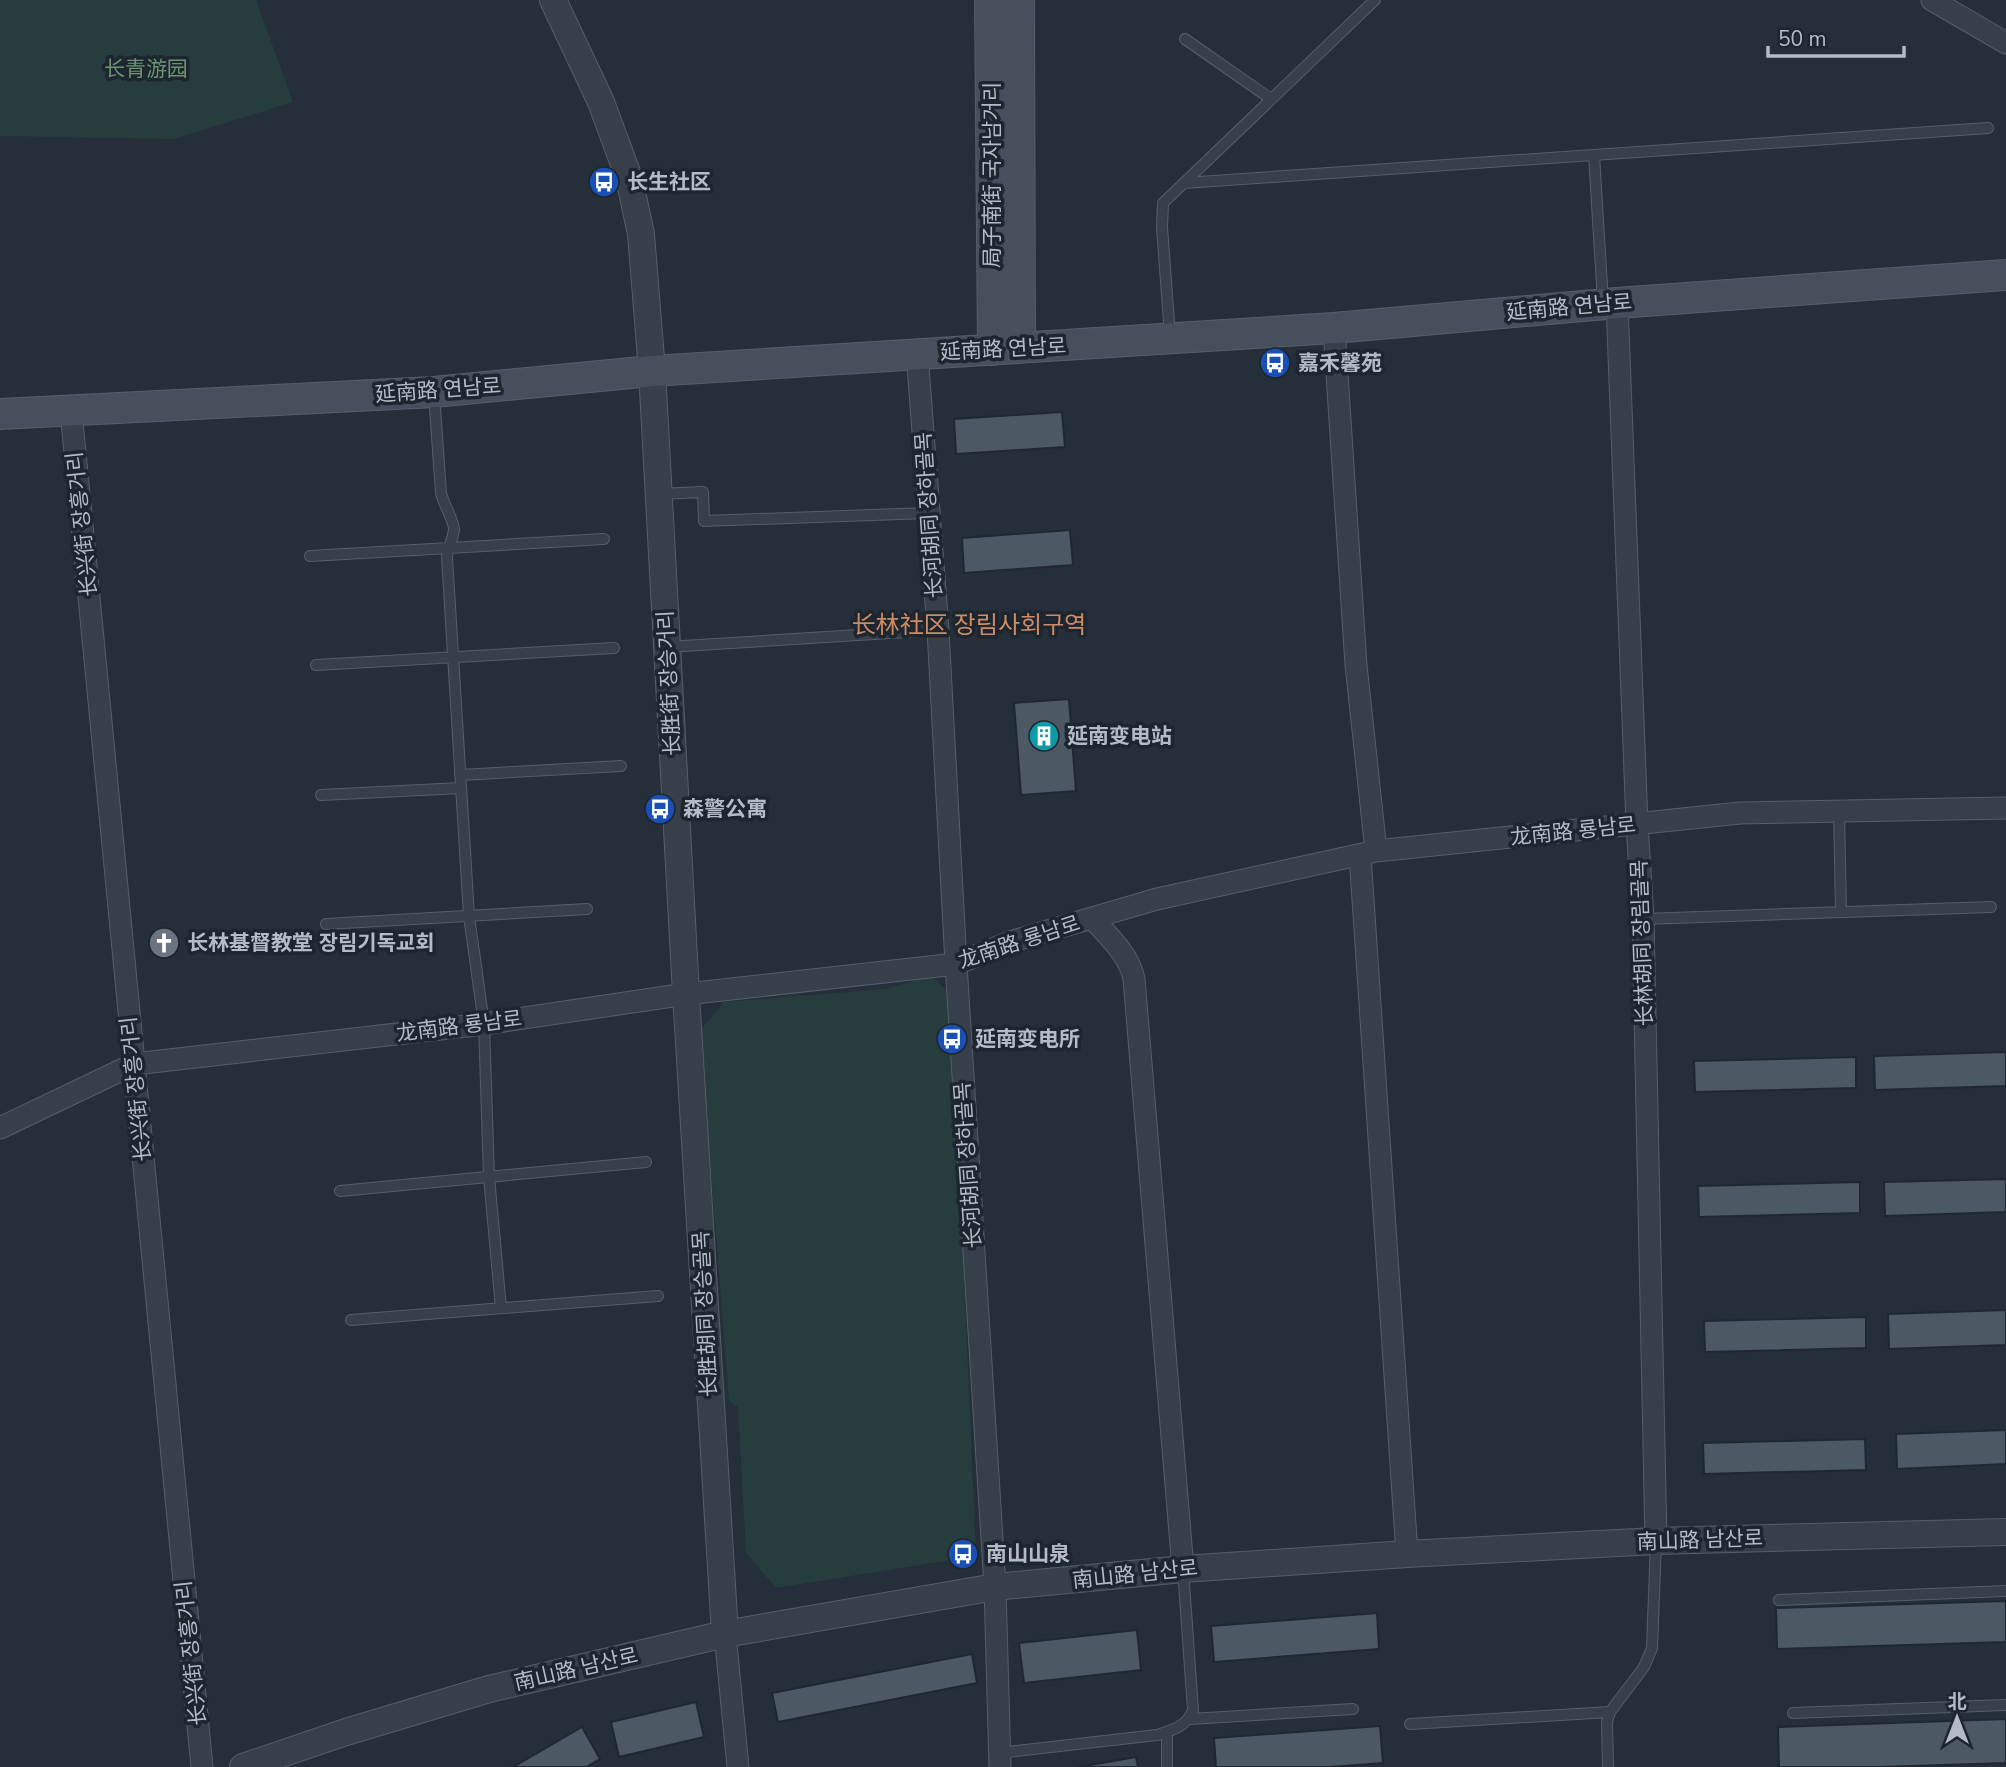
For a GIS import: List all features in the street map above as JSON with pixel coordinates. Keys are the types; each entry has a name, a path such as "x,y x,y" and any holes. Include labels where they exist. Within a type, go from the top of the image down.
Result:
{"main road":[{"name":"局子南街 국자남거리","path":"990,0 1006,349"},
{"name":"局子南街 국자남거리","path":"1006,349 1019,0"},
{"name":"延南路 연남로","path":"0,414 434,392 652,371 1334,328 1610,304 2006,275"}],"street":[{"name":"长胜街 장승거리","path":"553,0 601,102 629,178 641,234 652,371 686,994"},
{"path":"1932,0 2006,43"},
{"name":"长林胡同 장림골목","path":"1610,304 1643,919 1656,1541"},
{"path":"1334,328 1368,853 1407,1554"},
{"name":"长河胡同 장하골목","path":"917,353 938,630 995,1587 1000,1760"},
{"name":"长兴街 장흥거리","path":"71,411 202,1767"},
{"name":"龙南路 룡남로","path":"0,1128 134,1065 484,1024 686,994 956,964 1013,941 1157,899 1368,853 1740,813 2006,808"},
{"path":"1091,918 1127,958 1134,979 1183,1569"},
{"name":"长胜胡同 장승골목","path":"686,994 725,1634"},
{"name":"南山路 남산로","path":"243,1767 346,1732 489,1689 725,1634 995,1587 1183,1569 1407,1554 1656,1541 2006,1532"},
{"path":"725,1634 738,1767"}],"lane":[{"path":"1171,338 1163,203 1375,0"},
{"path":"1185,39 1271,99"},
{"path":"1184,183 1988,128"},
{"path":"1594,155 1610,304"},
{"path":"434,392 441,493 444,505 454,521 448,548 460,775 469,916 484,1024 489,1177 501,1308"},
{"path":"659,494 703,492 704,521 928,513"},
{"path":"310,556 604,539"},
{"path":"667,646 938,630"},
{"path":"316,665 614,648"},
{"path":"460,775 621,766"},
{"path":"321,795 461,788"},
{"path":"1839,811 1841,912"},
{"path":"1643,919 1991,907"},
{"path":"326,924 587,909"},
{"path":"340,1191 646,1162"},
{"path":"351,1320 658,1296"},
{"path":"1608,1767 1607,1722 1610,1712 1644,1667 1652,1648 1656,1541"},
{"path":"1000,1760 1157,1735 1177,1729 1190,1719 1193,1710 1183,1569"},
{"path":"1779,1600 2006,1591"},
{"path":"1793,1713 2006,1705"},
{"path":"1190,1719 1353,1709"},
{"path":"1410,1724 1610,1712"},
{"path":"1167,1732 1167,1767"}],"green space":[{"name":"长青游园","path":"0,0 256,0 293,102 174,139 0,136"},
{"path":"932,976 952,996 976,1556 776,1588 746,1553 738,1407 729,1401 700,1030 724,1002 885,989"}],"building":[{"path":"1062,412 1065,447 956,454 954,419"},
{"path":"1070,530 1073,565 964,573 962,538"},
{"name":"延南变电站","path":"1069,699 1076,791 1021,795 1014,703"},
{"path":"2006,1052 2006,1086 1875,1090 1874,1056"},
{"path":"1856,1057 1856,1088 1695,1092 1694,1061"},
{"path":"2006,1179 2006,1212 1885,1216 1884,1182"},
{"path":"1860,1182 1860,1213 1699,1217 1698,1186"},
{"path":"2006,1310 2006,1345 1889,1349 1888,1314"},
{"path":"1866,1317 1866,1348 1705,1352 1704,1321"},
{"path":"2006,1430 2006,1464 1897,1469 1896,1434"},
{"path":"1865,1439 1866,1470 1704,1474 1703,1443"},
{"path":"2006,1601 2006,1642 1777,1649 1776,1608"},
{"path":"1377,1613 1379,1649 1214,1662 1211,1626"},
{"path":"1137,1630 1141,1670 1024,1683 1019,1643"},
{"path":"972,1654 977,1683 778,1722 772,1693"},
{"path":"696,1702 704,1737 619,1757 611,1722"},
{"path":"2006,1719 2006,1763 1779,1767 1778,1727"},
{"path":"1380,1726 1383,1763 1330,1767 1216,1767 1214,1738"},
{"path":"582,1727 600,1759 586,1767 513,1767"},
{"path":"1136,1757 1138,1767 1079,1767"}],"place":[{"name":"长生社区","path":"604,182"},
{"name":"嘉禾馨苑","path":"1275,363"},
{"name":"延南变电站","path":"1044,736"},
{"name":"森警公寓","path":"660,809"},
{"name":"长林基督教堂 장림기독교회","path":"164,943"},
{"name":"延南变电所","path":"952,1039"},
{"name":"南山山泉","path":"963,1554"}],"district":[{"name":"长林社区 장림사회구역","path":"969,625"}]}
